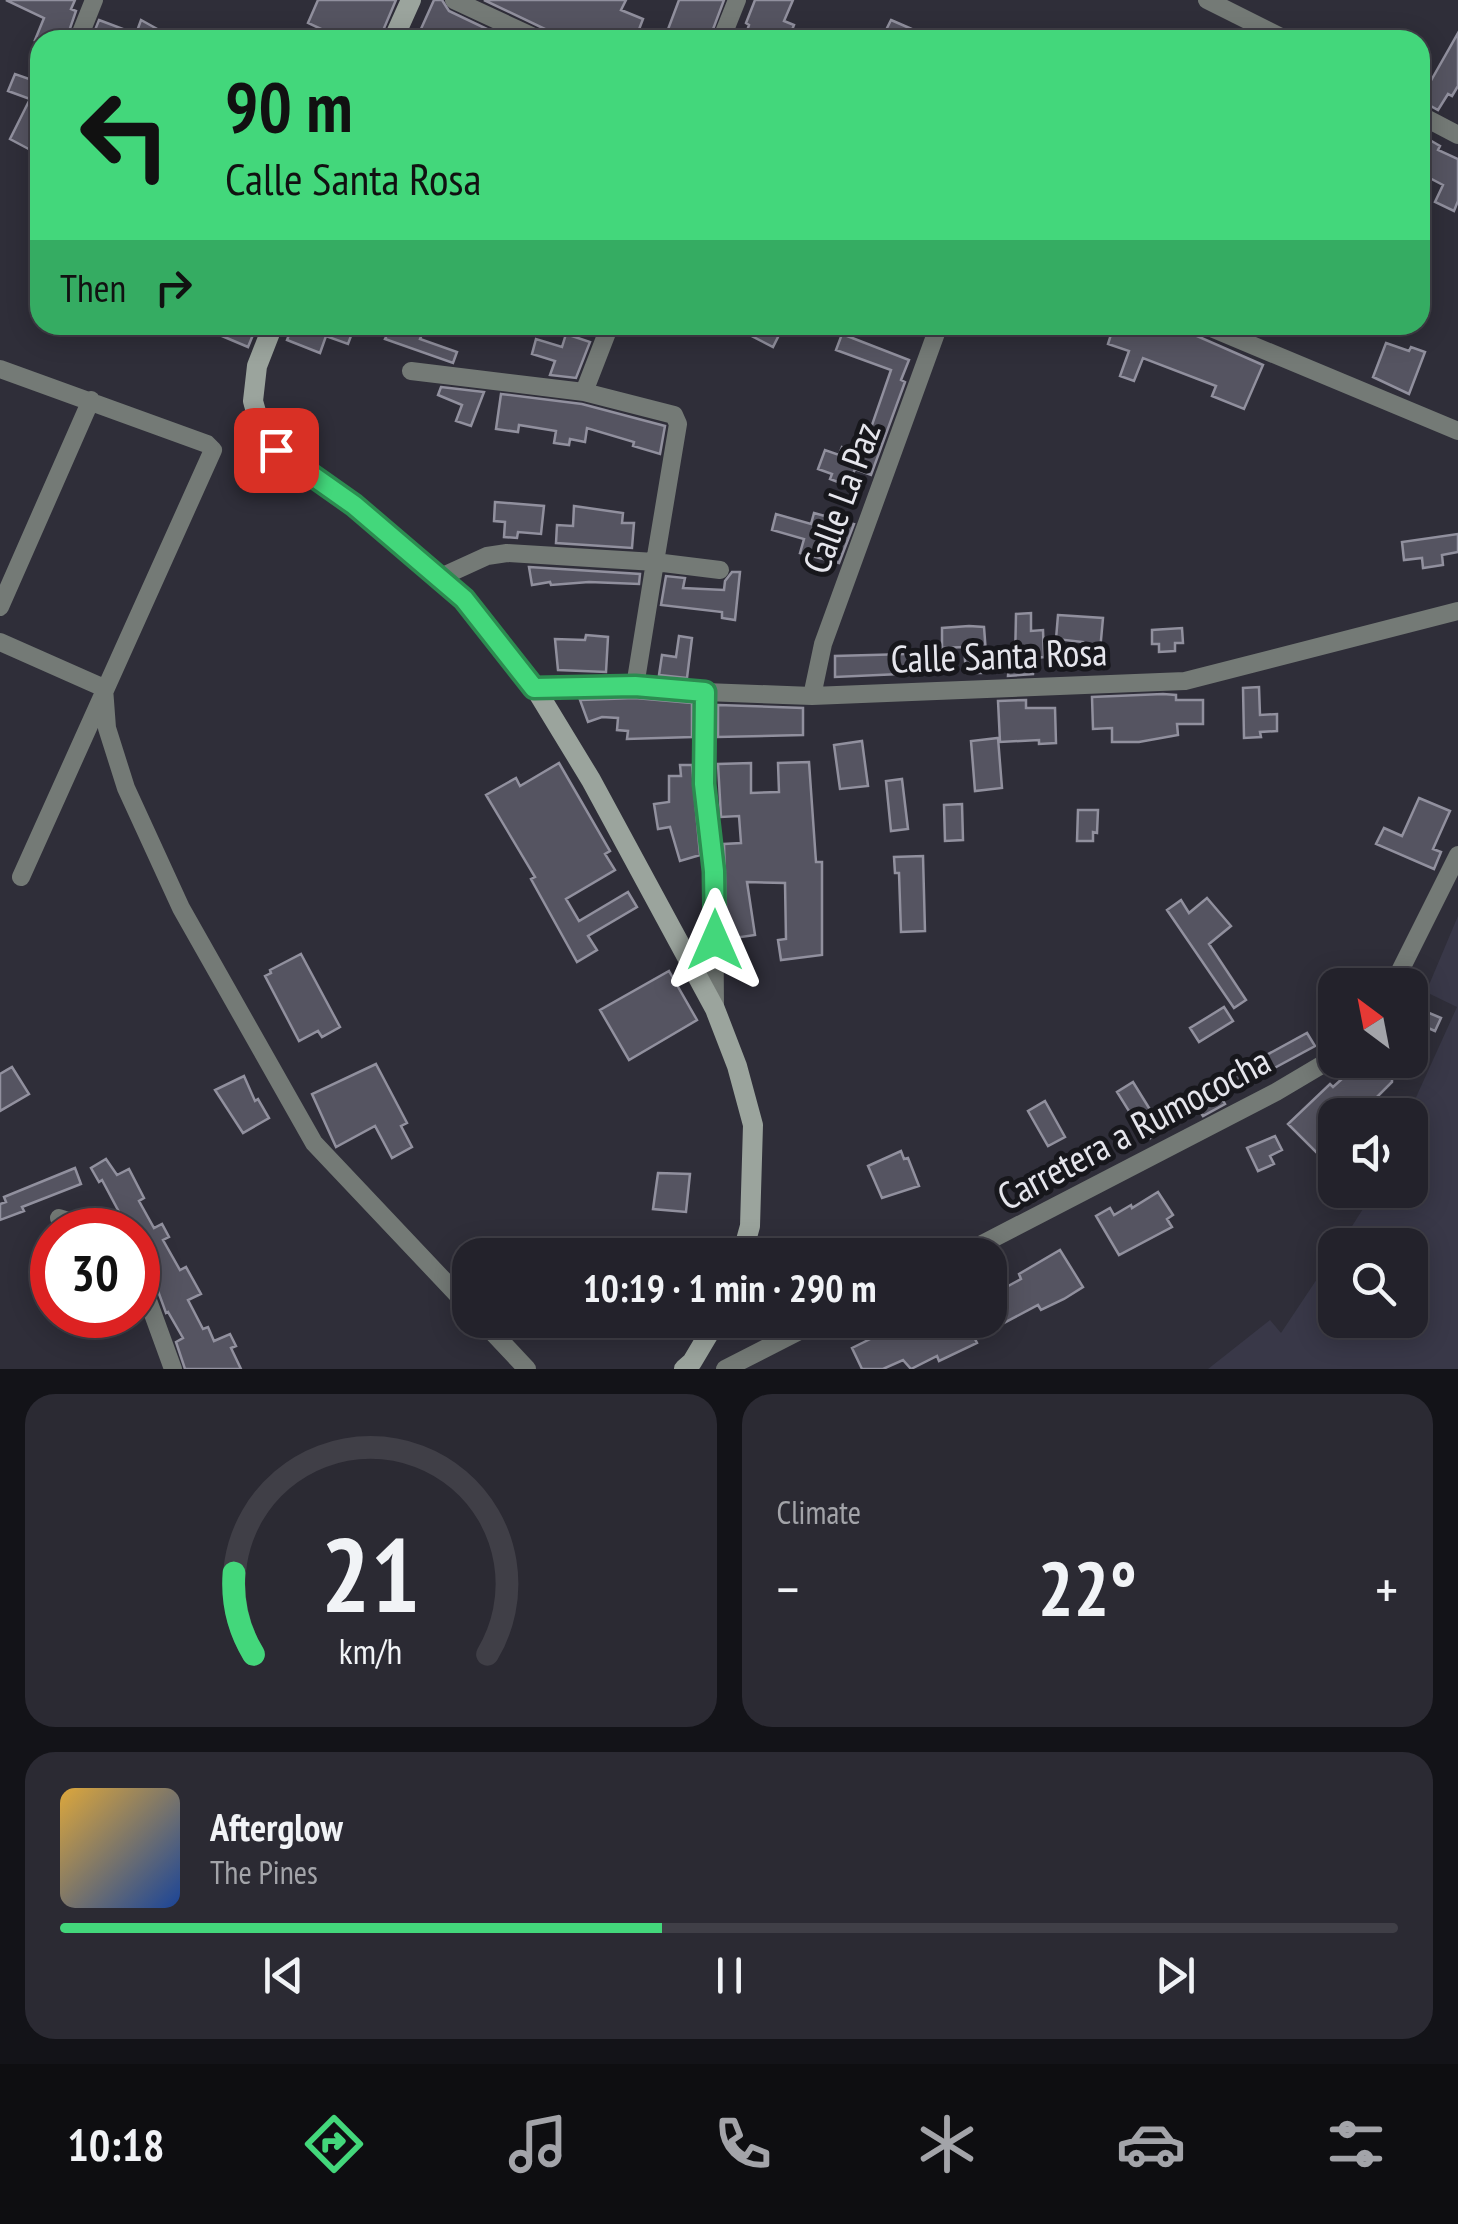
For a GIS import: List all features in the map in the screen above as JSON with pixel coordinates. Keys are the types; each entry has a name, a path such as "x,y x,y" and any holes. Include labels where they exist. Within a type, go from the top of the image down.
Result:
{"street":[{"path":"82,30 94,0"},
{"path":"397,30 410,0"},
{"path":"454,0 518,30"},
{"path":"726,30 738,0"},
{"path":"1207,0 1267,30"},
{"path":"1430,120 1458,135"},
{"path":"269,335 256,366 253,401 260,426 276,450 354,505 441,577 464,599 534,688 590,780 716,1010 753,1125 747,1238"},
{"path":"584,392 606,335"},
{"name":"Calle La Paz","path":"812,696 823,644 935,335"},
{"path":"1228,335 1458,431"},
{"path":"0,368 207,444 213,450 21,878"},
{"path":"411,371 584,392 674,415 677,419 635,686"},
{"path":"0,607 91,400"},
{"path":"441,577 487,556 507,553 720,570"},
{"name":"Calle Santa Rosa","path":"534,688 635,686 812,696 1185,681 1458,611"},
{"path":"0,642 104,688"},
{"path":"104,688 107,728 126,788 182,908 314,1143 452,1289"},
{"path":"705,692 704,784 714,871 716,1010"},
{"path":"1402,968 1458,855"},
{"name":"Carretera a Rumococha","path":"994,1238 1318,1066"},
{"path":"160,1335 172,1369"},
{"path":"498,1338 527,1369"},
{"path":"691,1367 707,1338"},
{"path":"725,1369 786,1338"}],"shaded area":[{"path":"1458,916 1458,1369 1208,1369 1270,1320 1281,1333 1318,1278 1318,1338 1428,1338 1428,1228 1351,1228 1364,1208 1428,1208 1428,1098 1416,1098 1457,1007 1428,993"}],"building":[{"path":"6,0 75,0 69,30 39,30 44,18"},
{"path":"318,0 396,0 383,30 323,30 308,23"},
{"path":"434,0 442,0 449,11 489,30 420,30"},
{"path":"484,0 626,0 621,10 643,19 639,30 545,29"},
{"path":"679,0 724,0 713,30 668,30"},
{"path":"755,0 793,0 784,21 794,25 792,30 747,30 746,23"},
{"path":"99,20 125,30 95,30"},
{"path":"141,20 159,30 137,30"},
{"path":"891,20 914,30 886,30"},
{"path":"1458,33 1458,86 1438,110 1430,106 1430,82"},
{"path":"15,74 29,79 30,99 8,91"},
{"path":"30,99 30,150 10,139"},
{"path":"1430,140 1440,146 1438,150 1458,159 1458,201 1454,211 1435,202 1443,185 1430,178"},
{"path":"220,335 253,335 248,347"},
{"path":"289,335 351,335 348,344 326,336 320,353 287,340"},
{"path":"387,335 422,335 420,339 457,352 453,363 385,339"},
{"path":"566,335 590,342 576,378 550,375 555,361 532,354 536,339 562,347"},
{"path":"750,335 779,335 773,347"},
{"path":"845,335 909,360 901,380 905,382 871,475 855,469 848,486 818,469 825,450 839,455 842,447 862,454 891,370 836,350"},
{"path":"1111,335 1195,335 1263,365 1244,409 1212,396 1216,386 1143,358 1134,381 1120,376 1129,351 1108,344"},
{"path":"1386,343 1425,352 1409,394 1373,377"},
{"path":"441,387 484,392 471,426 456,421 462,405 438,395"},
{"path":"501,394 582,404 665,426 660,454 587,428 585,442 570,439 569,445 554,443 556,431 519,425 518,432 496,429"},
{"path":"495,502 544,506 541,534 518,532 517,538 504,537 505,522 494,521"},
{"path":"574,506 623,513 622,523 634,523 632,548 556,543 557,525 573,526"},
{"path":"814,513 854,524 839,563 800,553 804,539 772,530 776,514 811,524"},
{"path":"1458,534 1458,552 1442,555 1443,565 1423,568 1422,558 1404,560 1402,542"},
{"path":"529,567 640,574 639,584 532,585"},
{"path":"732,572 740,572 735,620 722,618 722,612 661,605 666,576 685,578 683,588 724,590"},
{"path":"1031,613 1031,631 1043,630 1044,657 1034,658 1033,674 1008,676 1009,662 1015,662 1016,614"},
{"path":"1058,615 1103,618 1100,651 1082,650 1083,642 1056,639"},
{"path":"984,627 987,667 980,667 981,673 966,673 964,647 942,648 942,628"},
{"path":"1182,628 1183,643 1175,643 1175,651 1159,652 1159,644 1152,644 1152,630"},
{"path":"586,635 608,637 606,672 558,670 555,639 585,640"},
{"path":"679,636 692,638 687,678 659,675 662,655 676,657"},
{"path":"943,653 944,672 835,677 835,656"},
{"path":"1259,687 1260,715 1277,714 1277,731 1244,738 1243,688"},
{"path":"1176,695 1176,700 1203,700 1203,724 1177,724 1178,735 1139,742 1112,742 1112,728 1093,729 1092,697"},
{"path":"635,698 692,703 692,737 627,739 628,731 617,730 618,718 602,717 588,722 580,700"},
{"path":"1026,700 1026,708 1055,708 1056,743 1000,742 998,701"},
{"path":"718,705 803,708 803,735 718,737"},
{"path":"998,738 1002,788 975,791 971,741"},
{"path":"862,741 868,786 840,789 834,745"},
{"path":"809,762 816,862 822,862 822,955 781,960 778,940 786,939 785,883 747,882 755,935 727,939 724,844 741,843 739,816 721,817 718,764 751,763 751,793 779,792 778,763"},
{"path":"559,763 610,851 605,854 615,870 566,899 579,921 628,892 637,907 588,936 597,950 577,962 531,879 535,877 486,795 516,778 520,786"},
{"path":"680,765 692,765 700,855 680,861 670,827 658,829 654,804 669,802 669,776 681,776"},
{"path":"902,779 908,829 891,831 886,781"},
{"path":"1419,798 1450,811 1433,849 1441,852 1434,869 1376,844 1384,828 1402,836"},
{"path":"962,804 963,840 945,841 944,805"},
{"path":"1078,810 1098,810 1093,841 1077,841"},
{"path":"923,856 925,931 901,932 899,873 895,873 894,857"},
{"path":"1207,898 1231,926 1209,944 1246,1000 1234,1008 1167,910 1181,900 1189,913"},
{"path":"301,954 340,1027 322,1037 318,1031 299,1041 265,976"},
{"path":"669,971 697,1020 629,1060 600,1010"},
{"path":"1224,1007 1233,1021 1199,1042 1190,1028"},
{"path":"1428,1013 1441,1018 1435,1031 1428,1028"},
{"path":"1307,1033 1315,1046 1221,1097 1225,1104 1203,1116 1199,1110 1147,1140 1117,1092 1133,1082 1154,1116"},
{"path":"376,1064 407,1123 401,1126 412,1147 392,1158 375,1126 336,1147 312,1094"},
{"path":"12,1067 29,1094 0,1111 0,1074"},
{"path":"244,1076 255,1101 258,1099 269,1118 243,1133 215,1090"},
{"path":"1343,1078 1392,1078 1376,1098 1318,1098 1318,1154 1288,1124 1330,1084 1333,1087"},
{"path":"1045,1101 1065,1137 1048,1146 1028,1111"},
{"path":"1275,1136 1282,1150 1270,1156 1274,1164 1258,1171 1247,1148"},
{"path":"901,1151 904,1159 908,1158 919,1186 882,1198 868,1166"},
{"path":"106,1159 117,1175 129,1169 144,1198 139,1201 143,1208 117,1208 91,1168"},
{"path":"75,1168 81,1184 0,1220 4,1197"},
{"path":"658,1173 690,1174 686,1212 653,1209"},
{"path":"1158,1192 1173,1215 1167,1219 1172,1227 1119,1255 1096,1216 1110,1208 1114,1215"},
{"path":"162,1224 169,1237 163,1240 180,1270 186,1267 201,1294 188,1300 203,1329 208,1327 214,1341 230,1334 236,1346 231,1348 241,1369 185,1369 176,1342 183,1338 160,1296"},
{"path":"1060,1250 1083,1287 1041,1310 1038,1305 1007,1321 1007,1287 1021,1279 1019,1274"},
{"path":"872,1338 974,1338 977,1343 911,1369 903,1360 883,1369 862,1369 852,1348"}],"route":[{"path":"276,450 354,505 441,577 464,599 534,688 635,686 705,692 704,784 714,871 715,940"}]}
